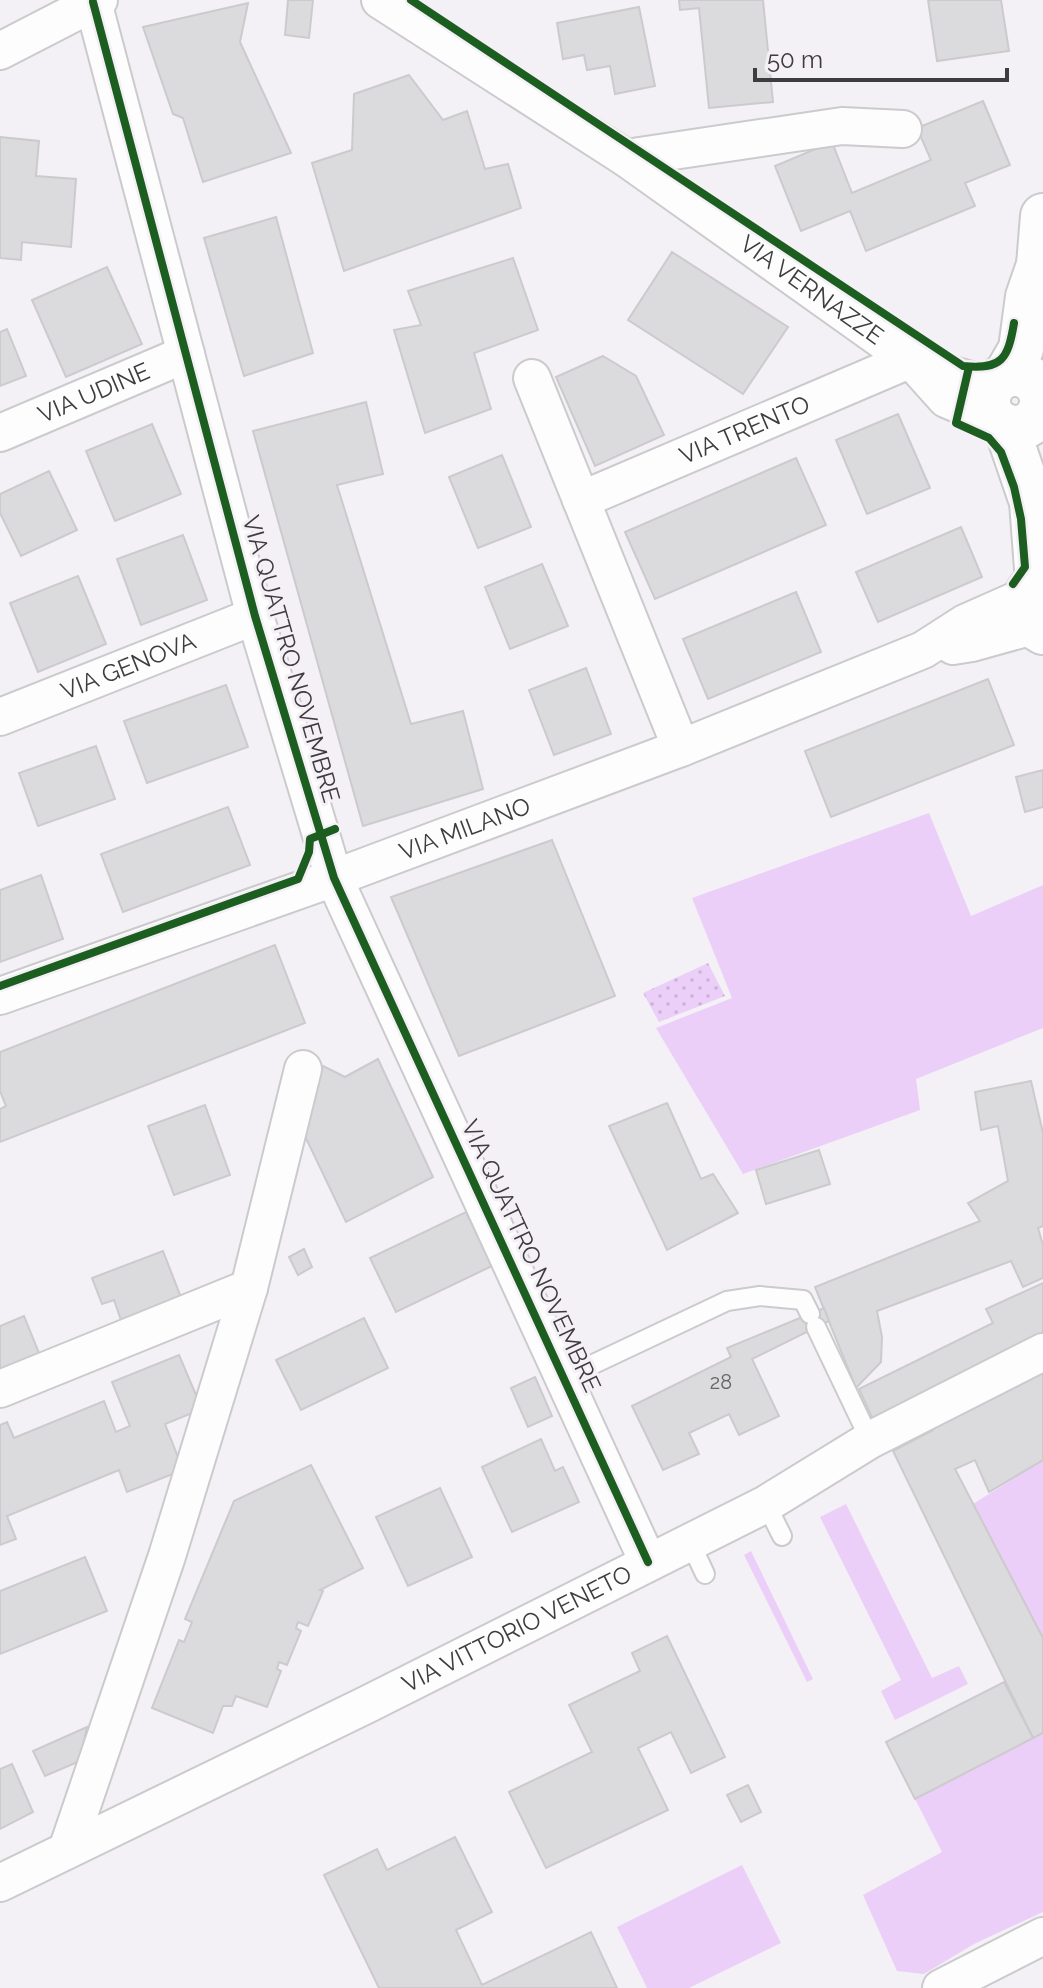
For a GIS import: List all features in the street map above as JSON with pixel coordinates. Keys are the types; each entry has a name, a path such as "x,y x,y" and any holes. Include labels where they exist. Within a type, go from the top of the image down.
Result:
{"street":[{"name":"VIA VERNAZZE","path":"380,0 626,158 913,362 1020,401"},
{"path":"0,51 96,1"},
{"name":"VIA QUATTRO NOVEMBRE","path":"96,1 255,616 334,878 566,1377 648,1562"},
{"path":"626,158 842,126 903,129"},
{"path":"1036,603 1032,502 1020,401 1021,349 1028,297 1041,280 1043,216"},
{"name":"VIA UDINE","path":"0,433 186,354"},
{"name":"VIA TRENTO","path":"581,500 913,362"},
{"path":"532,378 681,748"},
{"name":"VIA MILANO","path":"0,996 334,878 681,748 923,650 965,623 1036,603"},
{"name":"VIA GENOVA","path":"0,717 255,616"},
{"path":"68,1847 167,1556 249,1288 303,1069"},
{"path":"0,1389 249,1288"},
{"name":"VIA VITTORIO VENETO","path":"0,1883 68,1847 366,1705 766,1504 870,1440 1043,1352"},
{"path":"941,1988 1043,1936"}],"lane":[{"path":"566,1377 727,1301 760,1296 803,1300 870,1440"},
{"path":"766,1504 782,1536"},
{"path":"690,1542 705,1574"}],"shaded area":[{"path":"929,813 971,916 1043,885 1043,1028 916,1079 920,1110 743,1174 656,1028 732,998 692,898"},
{"path":"708,963 725,996 659,1022 643,993"},
{"path":"1043,1460 1043,1638 973,1504"},
{"path":"846,1504 932,1678 959,1666 968,1684 895,1720 881,1691 901,1680 820,1517"},
{"path":"751,1551 813,1679 807,1682 744,1555"},
{"path":"1043,1733 1043,1912 974,1944 924,1974 897,1971 863,1895 942,1852 915,1799"},
{"path":"742,1865 781,1943 689,1988 647,1988 617,1927"}],"building":[{"path":"288,0 313,0 309,38 285,35"},
{"path":"679,0 763,0 773,102 709,108 699,8 680,10"},
{"path":"928,0 1001,0 1009,51 937,61"},
{"path":"248,3 240,42 291,153 203,182 183,118 173,114 143,27"},
{"path":"639,7 655,86 615,94 610,66 587,70 584,55 563,59 557,23"},
{"path":"409,75 443,120 467,111 485,169 508,164 521,208 344,271 312,163 352,150 354,94"},
{"path":"983,101 1010,165 965,183 975,206 866,251 850,211 801,231 775,166 832,142 852,193 931,160 917,128"},
{"path":"0,137 39,141 36,176 76,179 71,247 22,242 21,260 0,258"},
{"path":"276,217 313,353 244,376 204,238"},
{"path":"672,252 788,327 743,394 628,320"},
{"path":"513,258 538,330 474,353 491,409 425,433 394,330 421,325 408,291"},
{"path":"107,267 142,344 66,377 32,300"},
{"path":"7,329 26,376 0,386 0,332"},
{"path":"603,356 636,376 664,435 595,466 556,377"},
{"path":"366,402 383,474 337,485 411,724 463,711 483,789 363,826 253,431"},
{"path":"898,414 930,488 867,514 836,440"},
{"path":"152,424 181,494 115,521 86,451"},
{"path":"502,455 531,527 478,548 449,477"},
{"path":"796,458 826,525 655,599 625,532"},
{"path":"49,471 77,530 21,556 0,513 0,494"},
{"path":"961,527 982,577 878,622 856,572"},
{"path":"183,535 207,600 141,625 117,559"},
{"path":"542,564 568,626 510,649 485,587"},
{"path":"78,576 106,644 38,672 10,603"},
{"path":"796,592 821,652 708,699 683,639"},
{"path":"586,668 611,734 554,755 529,690"},
{"path":"988,679 1014,745 831,817 805,751"},
{"path":"226,685 248,747 147,783 124,721"},
{"path":"96,746 115,799 38,826 19,773"},
{"path":"1043,770 1043,807 1025,812 1016,777"},
{"path":"228,807 250,865 123,912 101,854"},
{"path":"552,840 615,996 459,1056 391,897"},
{"path":"41,875 63,939 0,962 0,890"},
{"path":"275,945 305,1023 0,1142 0,1109 6,1106 0,1091 0,1052"},
{"path":"378,1059 433,1177 346,1222 303,1132 323,1066 345,1077"},
{"path":"1031,1081 1043,1133 1043,1226 1038,1228 1043,1245 1043,1278 1023,1287 1011,1261 877,1311 882,1337 881,1362 856,1388 815,1287 980,1221 968,1203 1008,1181 998,1126 981,1130 975,1092"},
{"path":"667,1103 701,1179 713,1174 738,1213 667,1250 609,1126"},
{"path":"205,1105 230,1175 174,1195 148,1126"},
{"path":"819,1150 830,1184 766,1204 756,1170"},
{"path":"466,1212 492,1266 396,1312 370,1258"},
{"path":"304,1249 312,1267 298,1275 289,1257"},
{"path":"163,1251 182,1300 122,1323 114,1300 102,1304 92,1278"},
{"path":"1043,1283 1043,1337 876,1426 859,1389 993,1323 986,1309"},
{"path":"824,1308 829,1321 752,1359 779,1416 739,1435 729,1414 689,1433 699,1454 663,1470 632,1406 731,1357 727,1348"},
{"path":"24,1316 43,1363 0,1380 0,1326"},
{"path":"364,1318 388,1368 301,1410 276,1360"},
{"path":"179,1355 202,1409 165,1424 183,1470 127,1492 119,1470 7,1516 16,1539 0,1545 0,1425 7,1422 14,1438 104,1401 116,1432 130,1426 112,1382"},
{"path":"1043,1364 1043,1460 989,1492 975,1460 955,1469 1043,1638 1043,1733 1033,1738 893,1451 933,1430 930,1423"},
{"path":"535,1377 552,1416 528,1427 511,1388"},
{"path":"541,1439 555,1471 563,1467 579,1502 512,1532 482,1467"},
{"path":"311,1465 363,1568 320,1590 323,1591 308,1626 298,1622 296,1628 301,1631 287,1665 279,1662 277,1669 281,1671 267,1707 236,1696 232,1706 223,1706 213,1733 152,1708 179,1640 184,1642 192,1622 185,1619 234,1501"},
{"path":"440,1488 472,1557 408,1586 376,1517"},
{"path":"85,1557 107,1611 0,1654 0,1591"},
{"path":"667,1636 725,1757 691,1773 671,1732 638,1748 668,1810 546,1868 509,1792 592,1752 569,1705 640,1671 632,1653"},
{"path":"1004,1682 1033,1738 915,1799 886,1742"},
{"path":"87,1727 80,1761 45,1776 33,1751"},
{"path":"12,1764 33,1812 0,1829 0,1769"},
{"path":"748,1785 761,1812 741,1822 727,1795"},
{"path":"455,1837 492,1912 456,1930 482,1985 591,1932 617,1988 379,1988 324,1875 377,1849 387,1870"}],"cycle path":[{"path":"411,0 963,366 987,366 1001,360 1009,345 1014,323"},
{"path":"93,2 255,616 334,878 648,1562"},
{"path":"969,367 956,423 989,438 1001,452 1014,487 1021,519 1025,567 1013,584"},
{"path":"0,986 298,879 309,852 310,839 335,829"}]}
